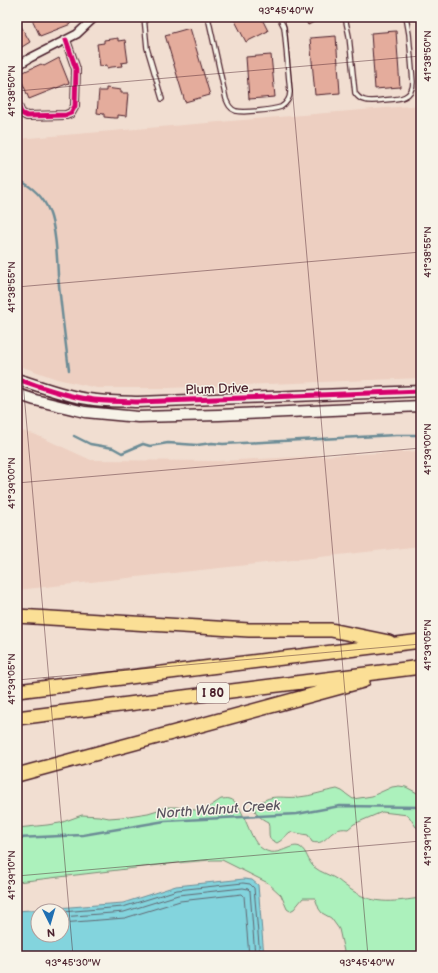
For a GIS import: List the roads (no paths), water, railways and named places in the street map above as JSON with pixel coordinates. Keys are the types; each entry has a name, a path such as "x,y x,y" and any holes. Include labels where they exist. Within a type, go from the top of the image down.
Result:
{"highway":[{"path":"17,616 249,630 331,630 400,644"},
{"name":"I 80","path":"17,691 421,641"},
{"path":"17,775 414,668"},
{"name":"I 80","path":"17,718 414,668"}],"street":[{"path":"17,66 77,34 95,17"},
{"path":"17,103 22,113 27,116 66,115 71,113 75,106 76,69 66,40"},
{"name":"Plum Drive","path":"20,380 88,399 138,402 421,391"},
{"name":"Plum Drive","path":"17,394 35,400 86,412 138,417 421,406"}],"lane":[{"path":"144,17 147,48 162,99"},
{"path":"208,17 228,105 232,109 242,112 281,107 286,104 289,99 290,92 284,27 279,17"},
{"path":"345,17 349,36 354,93 363,100 370,101 399,99 409,94 412,90 413,82 406,17"},
{"path":"17,394 20,380"},
{"path":"368,393 368,408"}],"water":[{"path":"244,879 252,880 258,885 264,956 17,956 17,911 30,910 30,943 70,943 70,907 123,903 176,886"}],"waterway":[{"path":"17,179 32,188 40,196 49,211 51,218 56,243 59,287 69,370"},
{"path":"74,436 90,444 113,448 122,453 143,444 150,446 168,443 197,445 212,443 223,444 421,435"},
{"name":"North Walnut Creek","path":"17,838 83,835 165,821 297,814 340,806 421,807"}]}
